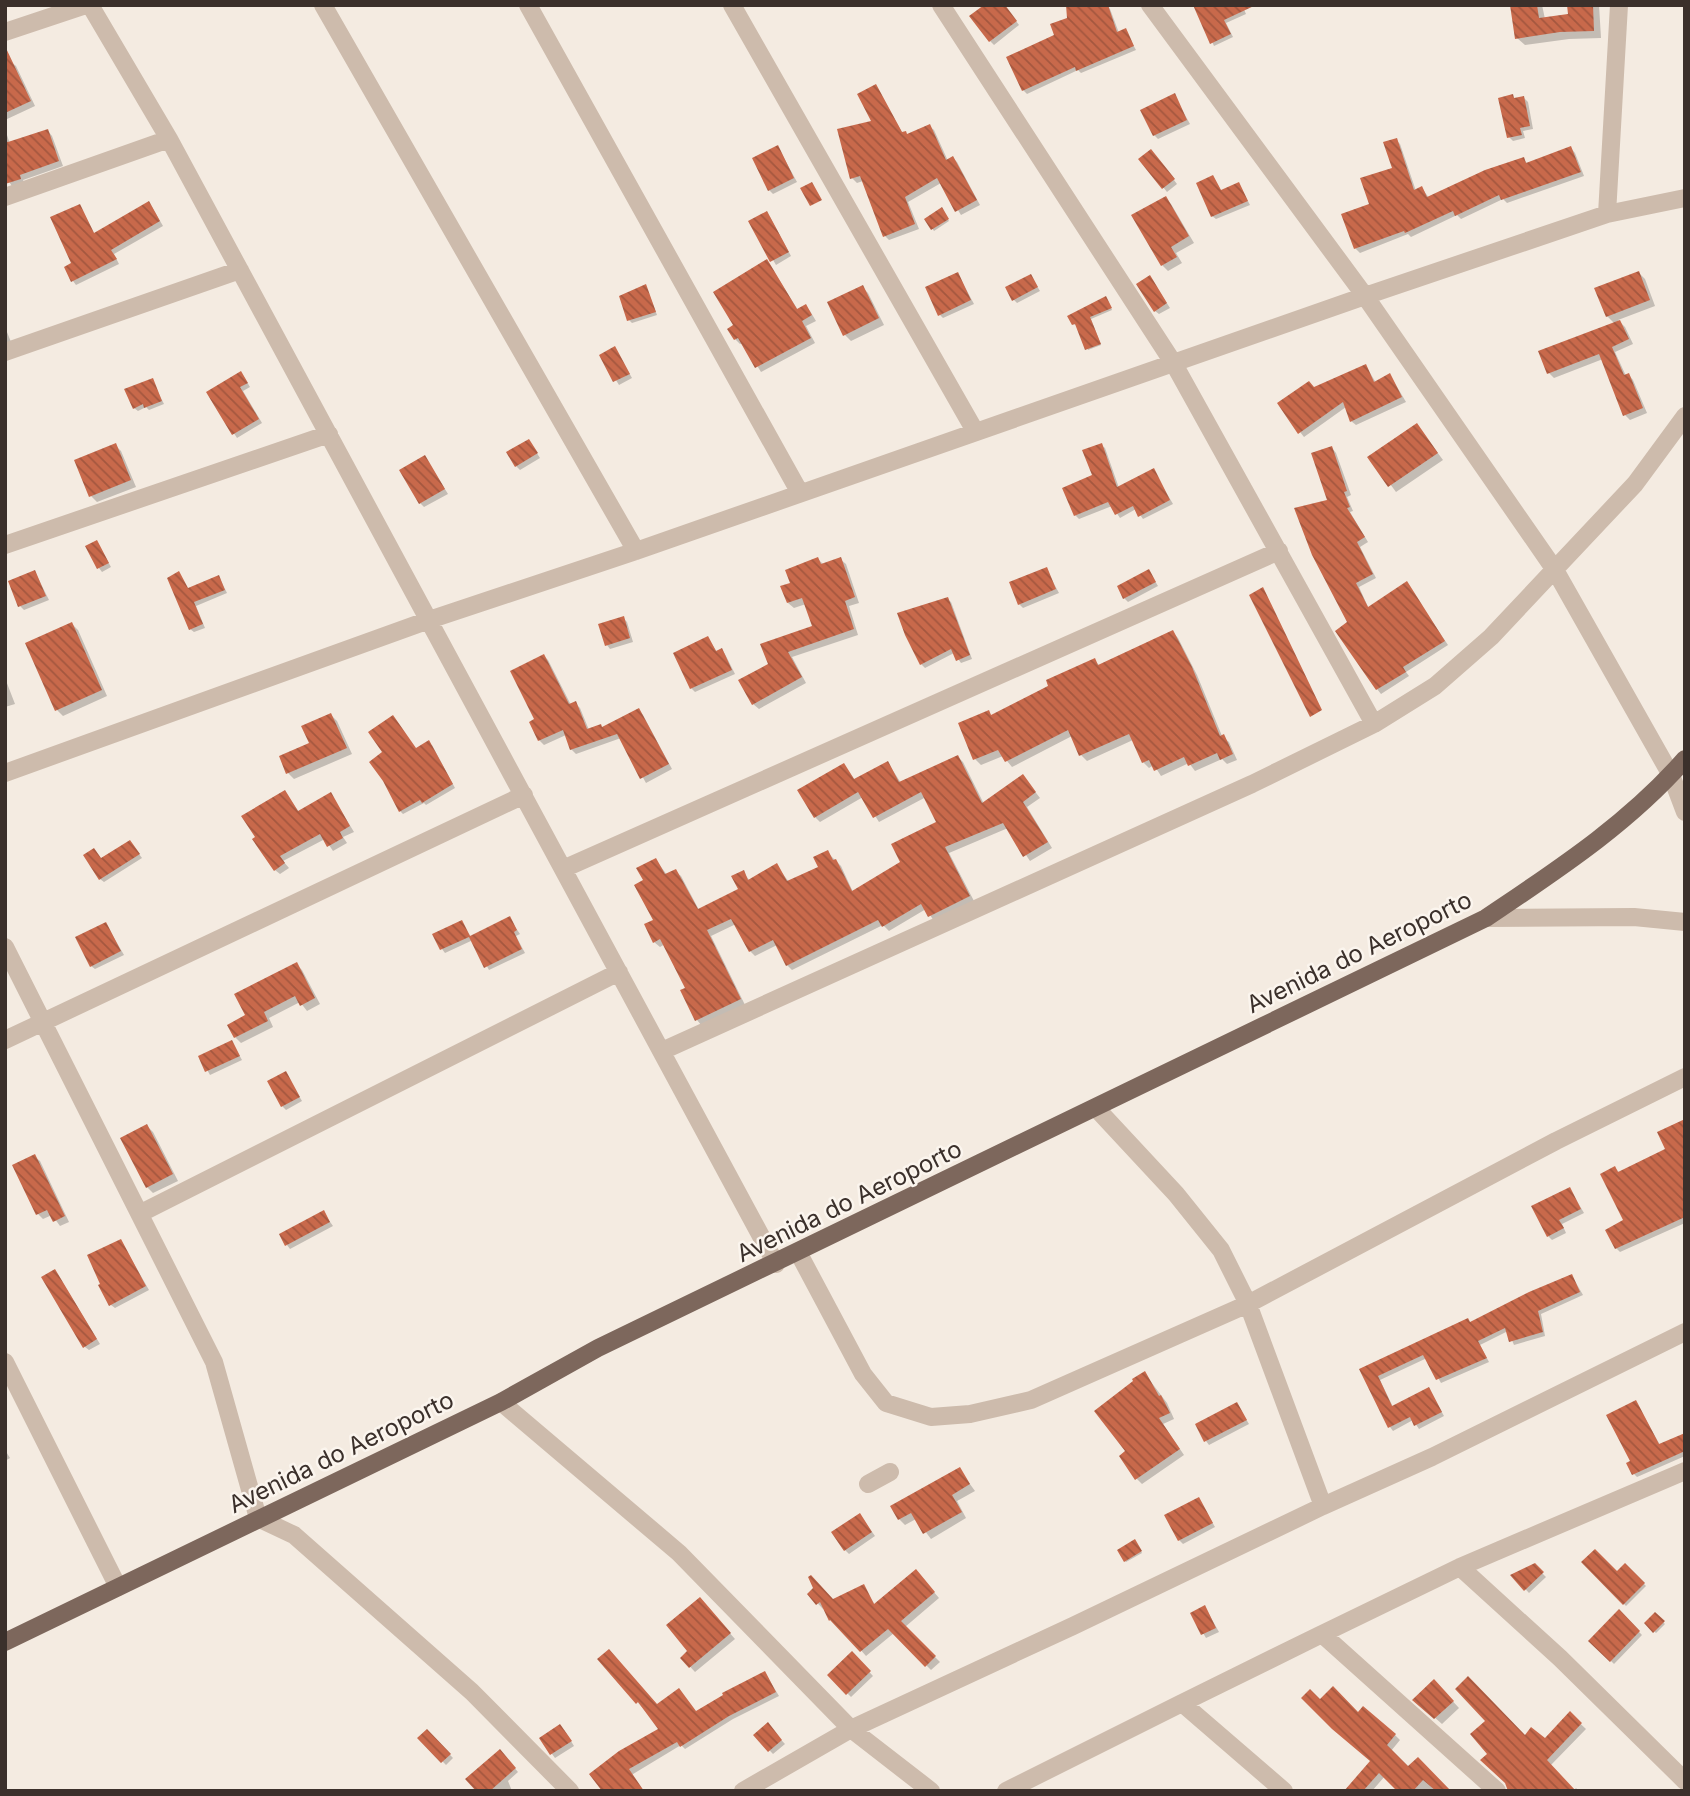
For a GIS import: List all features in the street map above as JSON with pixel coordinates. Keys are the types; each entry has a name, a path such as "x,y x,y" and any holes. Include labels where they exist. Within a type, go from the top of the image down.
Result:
{"main road":[{"name":"Avenida do Aeroporto","path":"5,1642 500,1402 598,1348 1486,918 1606,835 1640,807 1685,760"}],"street":[{"path":"5,32 88,5 169,139 776,1264"},
{"path":"323,5 636,551"},
{"path":"528,5 800,493"},
{"path":"732,5 975,431"},
{"path":"940,5 1174,364 1374,724"},
{"path":"1150,5 1365,296 1555,570 1671,775 1685,813"},
{"path":"1607,214 1619,5"},
{"path":"5,197 169,139"},
{"path":"5,773 429,621 1365,296 1607,214 1685,198"},
{"path":"5,352 240,270"},
{"path":"662,1051 1252,784 1374,724 1435,686 1491,637 1635,484 1685,416"},
{"path":"5,545 329,434"},
{"path":"563,869 1279,551"},
{"path":"5,1040 524,795"},
{"path":"1486,918 1634,917 1685,922"},
{"path":"5,947 215,1362 258,1518 294,1535 315,1553 472,1692 570,1791"},
{"path":"141,1213 619,972"},
{"path":"798,1252 863,1374 886,1403 932,1417 970,1415 1031,1400 1248,1304 1556,1141 1685,1077"},
{"path":"1096,1108 1176,1194 1221,1250 1248,1304 1323,1506"},
{"path":"743,1791 851,1728 1432,1457 1685,1332"},
{"path":"5,1362 118,1587"},
{"path":"500,1402 679,1553 851,1728 931,1791"},
{"path":"1006,1791 1460,1567 1685,1471"},
{"path":"867,1484 890,1472"},
{"path":"1460,1567 1560,1658 1685,1781"},
{"path":"1322,1634 1497,1791"},
{"path":"1182,1703 1284,1791"}],"building":[{"path":"984,5 1005,5 1017,21 989,42 969,16"},
{"path":"1066,5 1108,5 1117,32 1126,28 1134,46 1076,71 1075,67 1022,91 1006,57 1054,35 1050,24 1067,18"},
{"path":"1193,5 1256,5 1224,20 1231,34 1210,44"},
{"path":"1510,5 1537,5 1539,18 1568,14 1567,5 1593,5 1594,31 1560,32 1515,39"},
{"path":"5,46 31,101 5,113"},
{"path":"876,84 902,132 906,131 907,134 930,124 946,160 953,156 977,200 955,212 937,178 905,197 915,224 883,237 860,176 850,179 837,129 871,121 857,94"},
{"path":"1175,93 1187,120 1153,136 1140,110"},
{"path":"1513,94 1514,98 1524,96 1530,126 1520,128 1522,135 1507,138 1498,98"},
{"path":"48,129 59,161 20,175 21,179 5,184 5,141"},
{"path":"1397,138 1414,190 1422,186 1427,197 1485,170 1524,157 1526,163 1571,146 1581,172 1501,200 1499,195 1455,216 1453,211 1405,233 1404,231 1354,249 1341,214 1369,204 1360,178 1392,168 1383,142"},
{"path":"778,145 794,178 768,191 752,158"},
{"path":"1151,149 1175,179 1162,189 1138,159"},
{"path":"1213,175 1221,190 1239,182 1248,201 1211,217 1196,183"},
{"path":"812,182 822,200 810,206 800,188"},
{"path":"1166,196 1189,236 1171,247 1177,257 1161,266 1131,215"},
{"path":"149,201 160,221 111,250 117,259 71,282 64,267 71,263 50,217 80,204 94,233"},
{"path":"942,207 949,219 931,230 924,219"},
{"path":"767,211 789,252 770,262 748,221"},
{"path":"767,259 797,309 806,304 812,315 802,321 811,338 755,368 738,338 734,340 727,329 733,325 713,292"},
{"path":"1639,271 1650,300 1606,317 1594,288"},
{"path":"958,272 971,300 938,316 925,287"},
{"path":"1031,274 1038,287 1012,301 1005,287"},
{"path":"1150,275 1167,303 1154,312 1136,284"},
{"path":"646,284 656,312 627,321 619,296"},
{"path":"863,285 879,318 843,336 827,302"},
{"path":"1106,296 1112,308 1090,317 1101,344 1085,350 1075,324 1072,325 1067,316"},
{"path":"1620,320 1629,339 1612,347 1624,375 1629,373 1643,408 1623,416 1599,354 1547,374 1538,351"},
{"path":"615,346 630,374 613,382 599,355"},
{"path":"1366,364 1374,382 1390,373 1402,397 1350,422 1343,402 1298,434 1277,403 1309,381 1314,387"},
{"path":"241,371 248,383 240,387 259,419 232,435 206,392"},
{"path":"153,378 162,401 144,408 143,404 133,409 124,389"},
{"path":"1417,423 1438,453 1388,487 1367,457"},
{"path":"529,439 538,453 515,467 506,452"},
{"path":"116,443 131,480 89,497 74,460"},
{"path":"1102,443 1117,487 1154,468 1170,500 1138,517 1133,506 1115,515 1108,502 1074,516 1062,488 1092,475 1082,450"},
{"path":"1332,446 1347,491 1344,492 1350,507 1347,508 1365,537 1357,542 1373,574 1356,583 1368,607 1407,581 1445,641 1403,667 1406,672 1376,690 1335,631 1347,622 1312,555 1294,508 1327,500 1311,453"},
{"path":"425,455 445,489 419,504 399,470"},
{"path":"97,540 109,563 97,569 85,546"},
{"path":"818,557 821,564 841,557 855,597 845,601 854,629 788,652 802,677 752,705 738,680 768,664 760,644 812,626 802,598 787,603 780,586 790,583 785,570"},
{"path":"1047,567 1056,589 1018,605 1009,582"},
{"path":"1149,569 1156,582 1123,599 1117,586"},
{"path":"35,570 46,596 18,607 8,581"},
{"path":"179,571 188,588 219,575 225,590 194,602 203,624 189,630 167,578"},
{"path":"1263,587 1322,710 1310,717 1249,595"},
{"path":"948,597 970,655 956,661 951,649 920,665 897,613"},
{"path":"624,616 630,638 605,646 598,624"},
{"path":"72,622 102,690 55,711 25,643"},
{"path":"1173,630 1192,667 1220,736 1224,734 1233,754 1220,760 1217,753 1188,766 1184,757 1154,771 1149,760 1142,763 1129,734 1079,756 1068,730 1005,762 998,750 973,760 958,723 989,710 991,715 1048,686 1046,680 1095,658 1098,665"},
{"path":"708,636 716,651 722,648 732,670 690,689 673,653"},
{"path":"544,654 569,704 576,701 587,729 601,724 602,727 639,708 669,764 640,779 617,734 570,750 563,730 538,741 529,722 534,719 510,671"},
{"path":"331,713 347,748 286,774 279,756 309,743 301,726"},
{"path":"393,715 416,748 429,740 453,784 422,803 420,800 399,812 383,781 369,762 382,752 368,732"},
{"path":"958,755 982,803 1023,774 1036,792 1023,802 1048,842 1023,857 1003,823 945,847 970,896 928,917 921,904 882,927 878,920 786,966 773,940 749,952 731,919 707,930 741,999 695,1021 680,990 685,988 660,939 653,943 644,924 653,920 634,885 643,880 636,868 656,858 665,874 676,869 698,909 738,889 731,876 744,870 748,880 777,863 787,881 818,867 813,857 828,850 833,860 836,859 852,891 900,862 891,844 936,822 921,792 873,818 858,792 814,818 797,790 844,763 854,779 888,761 899,782"},
{"path":"285,790 298,811 331,792 350,826 340,832 343,838 327,847 320,834 280,856 285,863 274,871 252,839 255,837 241,816"},
{"path":"130,840 140,854 99,880 83,855 94,848 101,858"},
{"path":"510,916 522,949 484,968 469,937 440,950 432,934 462,920 470,936"},
{"path":"106,922 121,951 90,967 75,937"},
{"path":"297,962 315,998 300,1006 295,996 264,1012 268,1021 234,1038 227,1025 245,1015 234,994"},
{"path":"232,1040 240,1056 205,1072 198,1056"},
{"path":"286,1071 300,1097 281,1107 267,1081"},
{"path":"1685,1119 1685,1217 1615,1249 1605,1230 1623,1220 1600,1174 1615,1166 1618,1172 1665,1149 1657,1132"},
{"path":"147,1124 173,1174 146,1188 120,1138"},
{"path":"35,1154 65,1216 53,1222 47,1210 36,1215 12,1165"},
{"path":"1570,1187 1581,1209 1559,1220 1564,1228 1547,1237 1531,1206"},
{"path":"324,1210 330,1222 285,1246 279,1234"},
{"path":"121,1239 146,1286 109,1306 87,1255"},
{"path":"55,1269 97,1339 83,1348 41,1277"},
{"path":"1572,1274 1580,1292 1538,1311 1543,1332 1509,1342 1505,1328 1478,1341 1487,1358 1436,1380 1423,1355 1378,1376 1392,1406 1429,1387 1442,1412 1414,1426 1410,1417 1388,1428 1359,1369 1468,1318 1470,1322"},
{"path":"1145,1371 1170,1413 1159,1418 1180,1449 1135,1480 1119,1456 1125,1451 1094,1411"},
{"path":"1636,1400 1659,1444 1685,1433 1685,1451 1632,1475 1626,1463 1630,1461 1606,1415"},
{"path":"1237,1402 1247,1420 1204,1442 1195,1424"},
{"path":"960,1467 970,1484 952,1495 962,1512 923,1534 911,1513 898,1520 890,1506"},
{"path":"1199,1497 1213,1523 1178,1541 1164,1515"},
{"path":"860,1513 872,1532 844,1551 831,1532"},
{"path":"1135,1539 1142,1551 1124,1562 1117,1550"},
{"path":"1595,1549 1617,1571 1625,1563 1645,1583 1623,1605 1581,1562"},
{"path":"1535,1563 1544,1572 1524,1591 1510,1575"},
{"path":"916,1569 935,1592 901,1621 936,1656 925,1667 888,1629 860,1652 829,1621 820,1602 816,1605 807,1594 813,1588 808,1577 811,1575 833,1599 864,1584 874,1604"},
{"path":"700,1597 731,1633 689,1668 680,1658 687,1651 666,1625"},
{"path":"1205,1605 1216,1628 1201,1635 1190,1613"},
{"path":"1619,1609 1640,1631 1610,1662 1588,1641"},
{"path":"1655,1612 1665,1621 1653,1633 1644,1623"},
{"path":"609,1649 657,1704 679,1688 696,1711 723,1695 722,1693 765,1671 776,1692 729,1716 680,1747 677,1742 629,1769 644,1791 602,1791 589,1774 619,1751 658,1729 638,1702 636,1704 597,1659"},
{"path":"852,1651 871,1671 846,1695 827,1675"},
{"path":"1468,1676 1525,1735 1531,1727 1545,1738 1570,1711 1582,1723 1547,1760 1576,1791 1508,1791 1505,1783 1480,1760 1487,1754 1470,1734 1485,1721 1455,1689"},
{"path":"1434,1679 1454,1701 1434,1719 1412,1700"},
{"path":"1333,1686 1358,1712 1363,1706 1396,1734 1387,1745 1408,1766 1418,1757 1451,1791 1436,1791 1423,1780 1413,1791 1397,1791 1379,1773 1363,1791 1344,1791 1370,1761 1301,1698 1310,1689 1320,1699"},
{"path":"768,1722 782,1740 768,1752 753,1735"},
{"path":"560,1724 572,1741 550,1755 539,1738"},
{"path":"427,1729 451,1754 441,1763 417,1738"},
{"path":"500,1749 516,1768 490,1791 476,1791 465,1779"}]}
